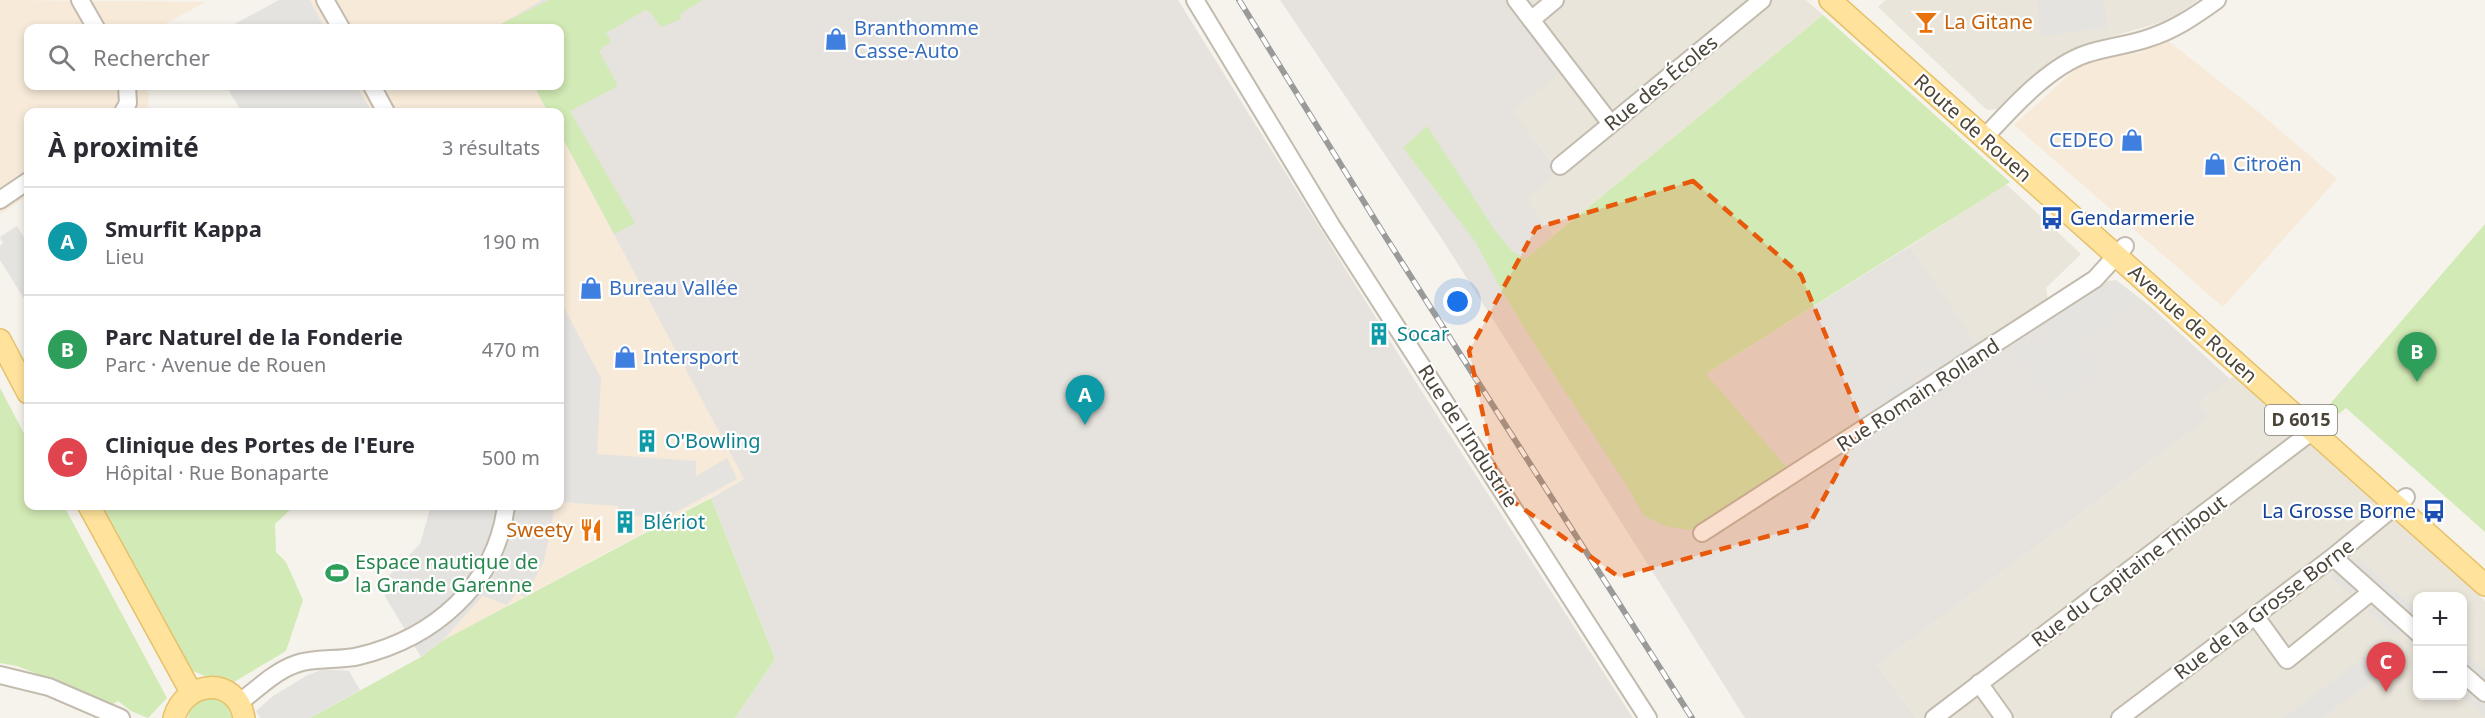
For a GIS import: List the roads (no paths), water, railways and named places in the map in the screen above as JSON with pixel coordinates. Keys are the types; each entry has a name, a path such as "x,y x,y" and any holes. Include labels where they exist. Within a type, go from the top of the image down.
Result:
{"main road":[{"name":"Route de Rouen","path":"1830,0 1989,133 2120,250"},
{"name":"Route de Rouen","path":"1850,0 1989,133"},
{"name":"Avenue de Rouen","path":"2120,250 2402,502 2485,568"},
{"path":"0,340 24,385"},
{"name":"Avenue de Rouen","path":"2402,502 2485,585"},
{"path":"91,510 191,692"},
{"path":"174,718 177,708 191,692 213,687 224,690 242,711"}],"street":[{"path":"80,0 94,24"},
{"path":"325,0 339,24"},
{"name":"Rue de l'Industrie","path":"1195,0 1331,225 1648,718"},
{"path":"1516,0 1611,124"},
{"path":"1531,20 1555,0"},
{"name":"Rue des Écoles","path":"1560,166 1762,0"},
{"path":"1989,133 2031,90 2069,62 2086,54 2159,34 2186,22 2217,0"},
{"path":"125,108 128,103 127,90"},
{"path":"374,90 384,108"},
{"path":"0,200 24,185"},
{"name":"Rue Romain Rolland","path":"1702,533 2095,279 2120,250"},
{"name":"Rue du Capitaine Thibout","path":"1934,718 2318,428"},
{"name":"Rue de la Grosse Borne","path":"2120,718 2256,617 2402,502"},
{"path":"242,711 295,664 358,657 390,646 442,619 471,590 481,575 504,521 505,510"},
{"path":"2333,557 2413,629"},
{"path":"2256,617 2288,660 2371,592"},
{"path":"0,675 49,687 121,718"},
{"path":"2467,677 2485,693"},
{"path":"1979,683 2004,718"}],"railway":[{"path":"1239,0 1385,236 1692,718"}],"place":[{"name":"La Gitane","path":"1926,22"},
{"name":"Branthomme Casse-Auto","path":"836,39"},
{"name":"CEDEO","path":"2132,140"},
{"name":"Citroën","path":"2215,164"},
{"name":"Gendarmerie","path":"2052,218"},
{"name":"Bureau Vallée","path":"591,288"},
{"name":"Socar","path":"1379,334"},
{"name":"Intersport","path":"625,357"},
{"name":"Parc Naturel de la Fonderie","path":"2417,382"},
{"name":"Smurfit Kappa","path":"1085,425"},
{"name":"O'Bowling","path":"647,441"},
{"name":"La Grosse Borne","path":"2434,511"},
{"name":"Blériot","path":"625,522"},
{"name":"Sweety","path":"591,530"},
{"name":"Espace nautique de la Grande Garenne","path":"337,573"},
{"name":"Clinique des Portes de l'Eure","path":"2386,692"}]}
